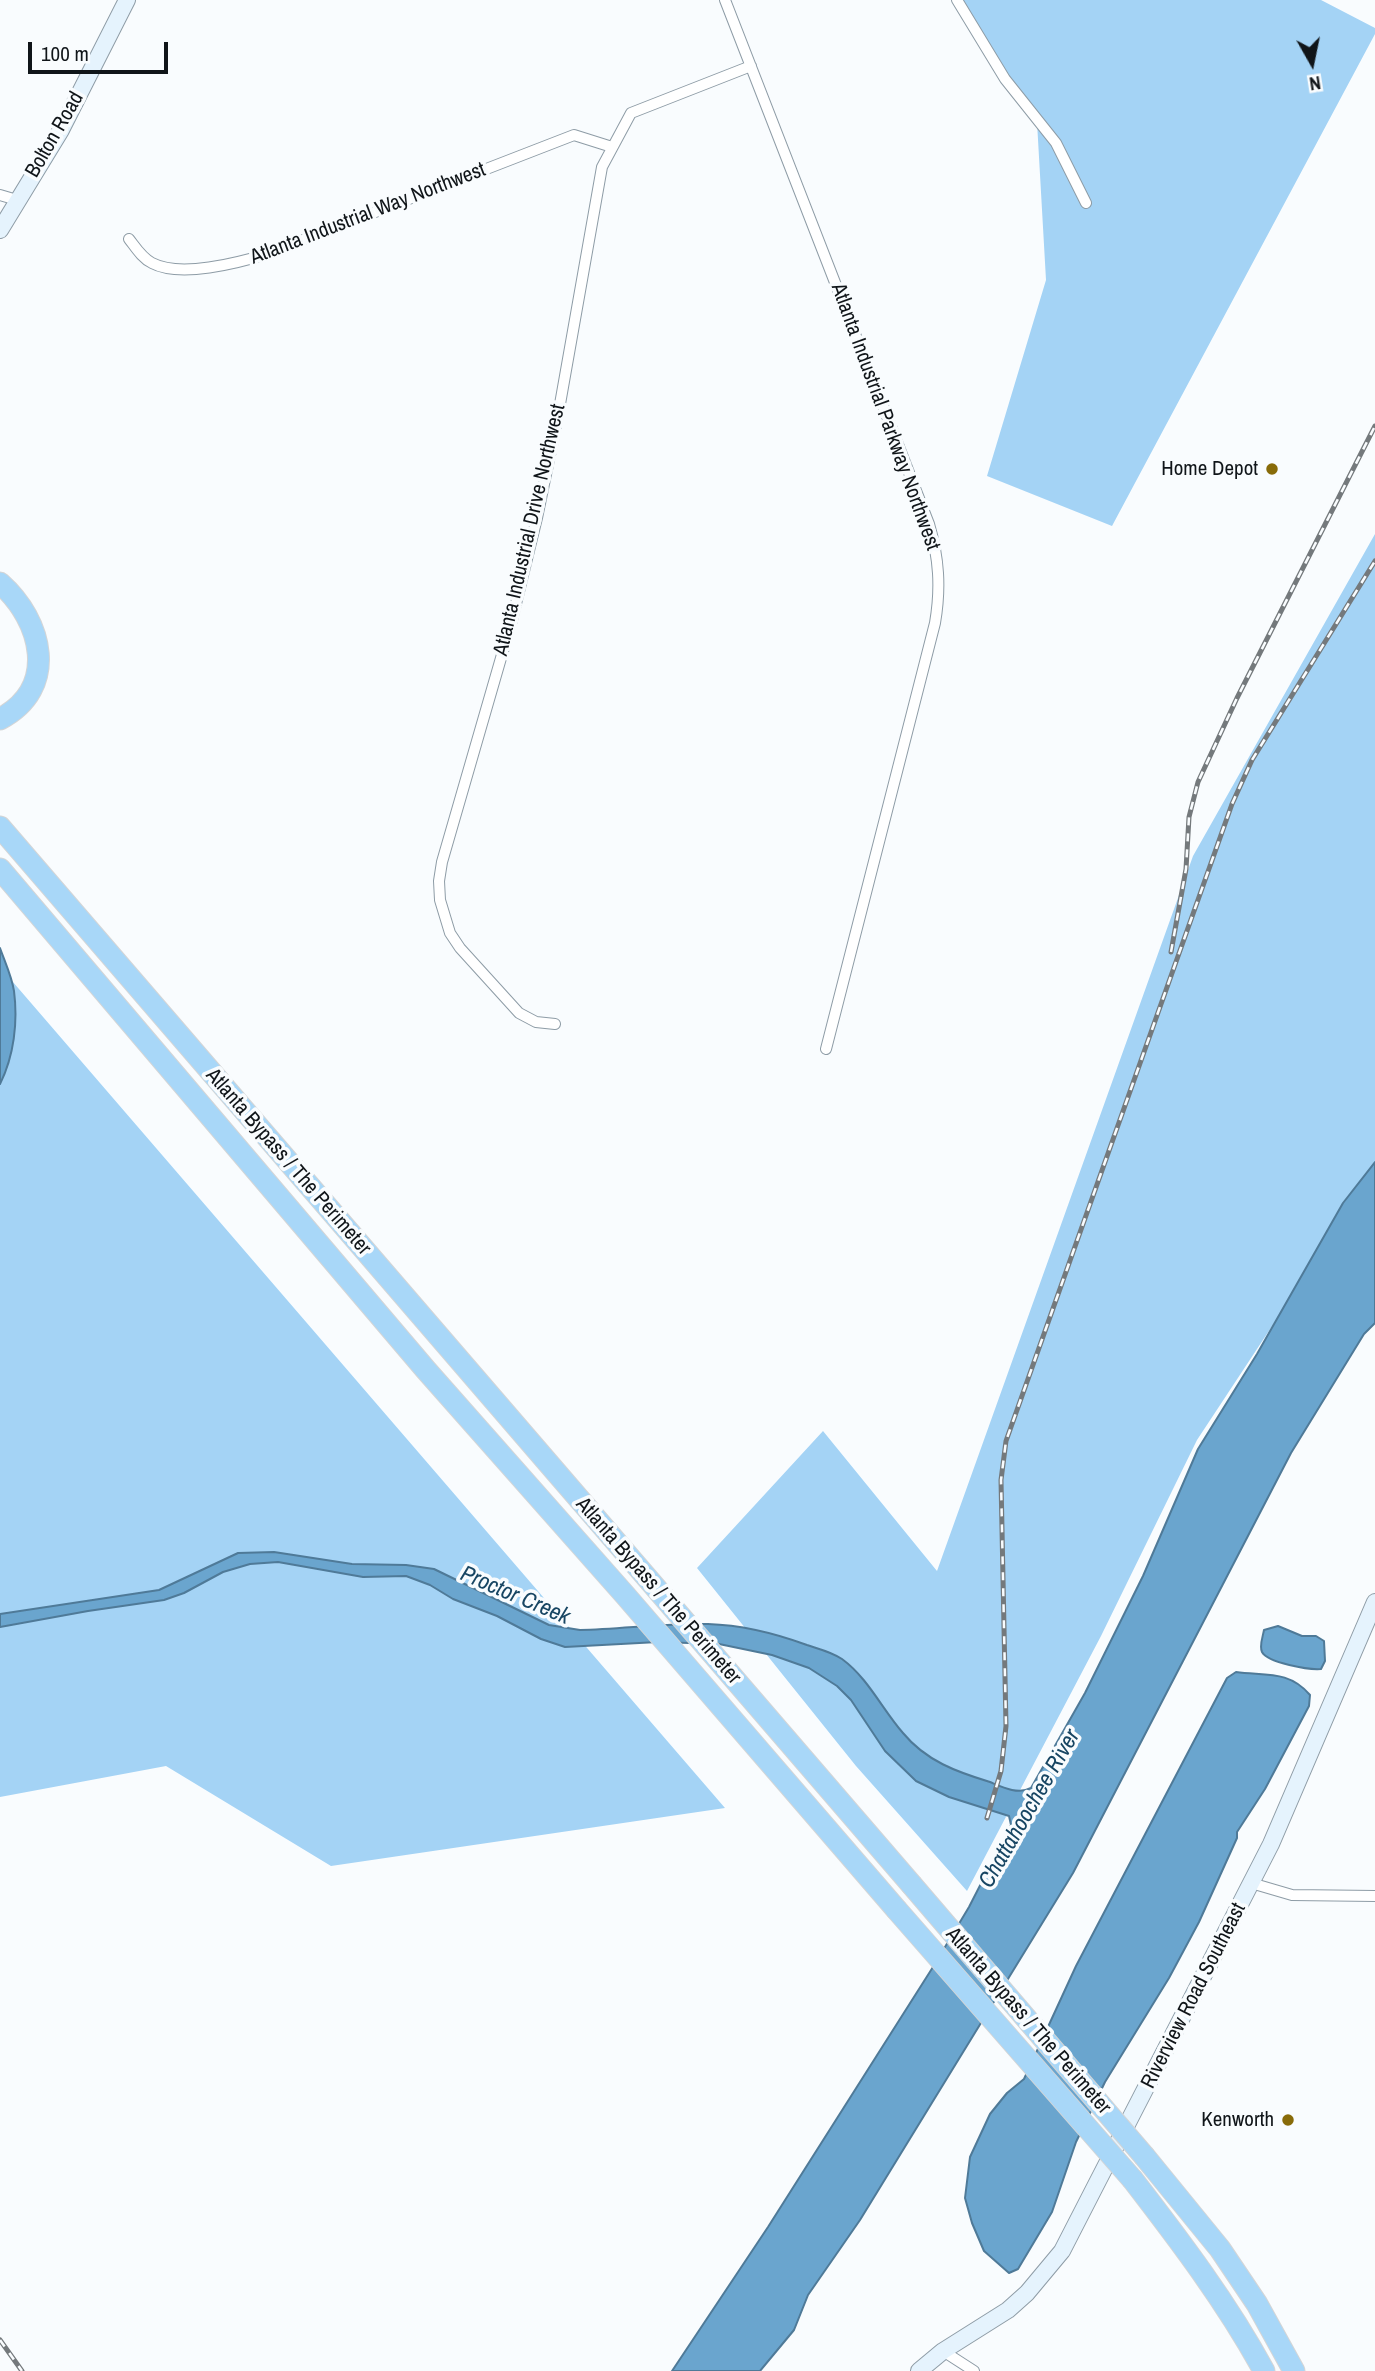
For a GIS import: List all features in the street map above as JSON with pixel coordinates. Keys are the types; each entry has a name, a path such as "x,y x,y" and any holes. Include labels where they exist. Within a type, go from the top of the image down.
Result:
{"highway":[{"path":"0,583 26,615 39,658 38,673 28,696 21,705 0,719"},
{"name":"Atlanta Bypass / The Perimeter","path":"0,827 1145,2157 1233,2268 1271,2328 1294,2371"},
{"name":"Atlanta Bypass / The Perimeter","path":"0,869 426,1370 1133,2180 1226,2307 1264,2371"}],"street":[{"name":"Bolton Road","path":"0,230 61,130 127,0"},
{"name":"Atlanta Industrial Parkway Northwest","path":"725,0 929,524 939,570 935,623 826,1049"},
{"path":"957,0 1005,79 1056,143 1086,203"},
{"name":"Atlanta Industrial Drive Northwest","path":"555,1024 536,1022 519,1013 460,948 443,916 439,881 442,862 512,620 537,518 603,167 631,113 751,66"},
{"name":"Atlanta Industrial Way Northwest","path":"129,239 144,258 162,267 197,269 234,264 267,254 574,135 612,148"},
{"path":"0,194 17,200"},
{"name":"Riverview Road Southeast","path":"919,2371 943,2351 1008,2310 1027,2293 1062,2251 1293,1796 1375,1602"},
{"path":"1251,1883 1292,1895 1375,1896"},
{"path":"943,2351 974,2371"}],"shaded area":[{"path":"960,0 1321,0 1375,28 1375,34 1112,526 987,476 1046,280 1037,122"},
{"path":"1375,534 1375,1170 1197,1440 1101,1636 967,1891 856,1766 697,1568 823,1431 937,1571 1193,856"},
{"path":"0,967 725,1808 331,1866 166,1766 0,1797"}],"water":[{"path":"0,948 13,986 15,1015 12,1050 0,1084"},
{"name":"Chattahoochee River","path":"1375,1162 1375,1323 1364,1334 1291,1453 1073,1873 860,2220 808,2295 794,2330 760,2371 672,2371 768,2227 933,1967 969,1907 1011,1825 1009,1816 949,1797 916,1781 885,1751 851,1700 837,1686 809,1668 772,1655 719,1644 658,1642 565,1647 541,1639 497,1616 453,1599 430,1585 406,1576 363,1577 278,1562 250,1564 223,1572 184,1593 164,1600 0,1627 0,1614 159,1590 238,1553 274,1552 352,1564 406,1565 434,1569 549,1625 580,1630 676,1624 720,1625 771,1634 834,1654 860,1675 895,1724 922,1751 966,1774 1010,1790 1026,1790 1031,1788 1085,1693 1143,1576 1198,1449 1257,1354 1343,1203"},
{"path":"1278,1626 1302,1636 1316,1636 1324,1641 1325,1661 1321,1669 1289,1665 1262,1652 1264,1630"},
{"path":"1236,1672 1276,1676 1294,1681 1310,1695 1309,1706 1265,1789 1237,1832 1237,1838 1199,1922 1169,1978 1105,2082 1076,2142 1052,2212 1018,2269 1009,2273 984,2251 972,2223 965,2198 970,2157 990,2114 1007,2093 1024,2079 1076,1966 1227,1678"}],"railway":[{"path":"1171,952 1186,869 1189,817 1198,782 1237,698 1375,426"},
{"path":"987,1818 1001,1771 1006,1726 1001,1480 1006,1441 1232,804 1252,760 1375,561"},
{"path":"0,2340 22,2371"}],"place":[{"name":"Home Depot","path":"1272,469"},
{"name":"Kenworth","path":"1288,2120"}],"water label":[{"name":"Proctor Creek","path":"515,1596"}]}
